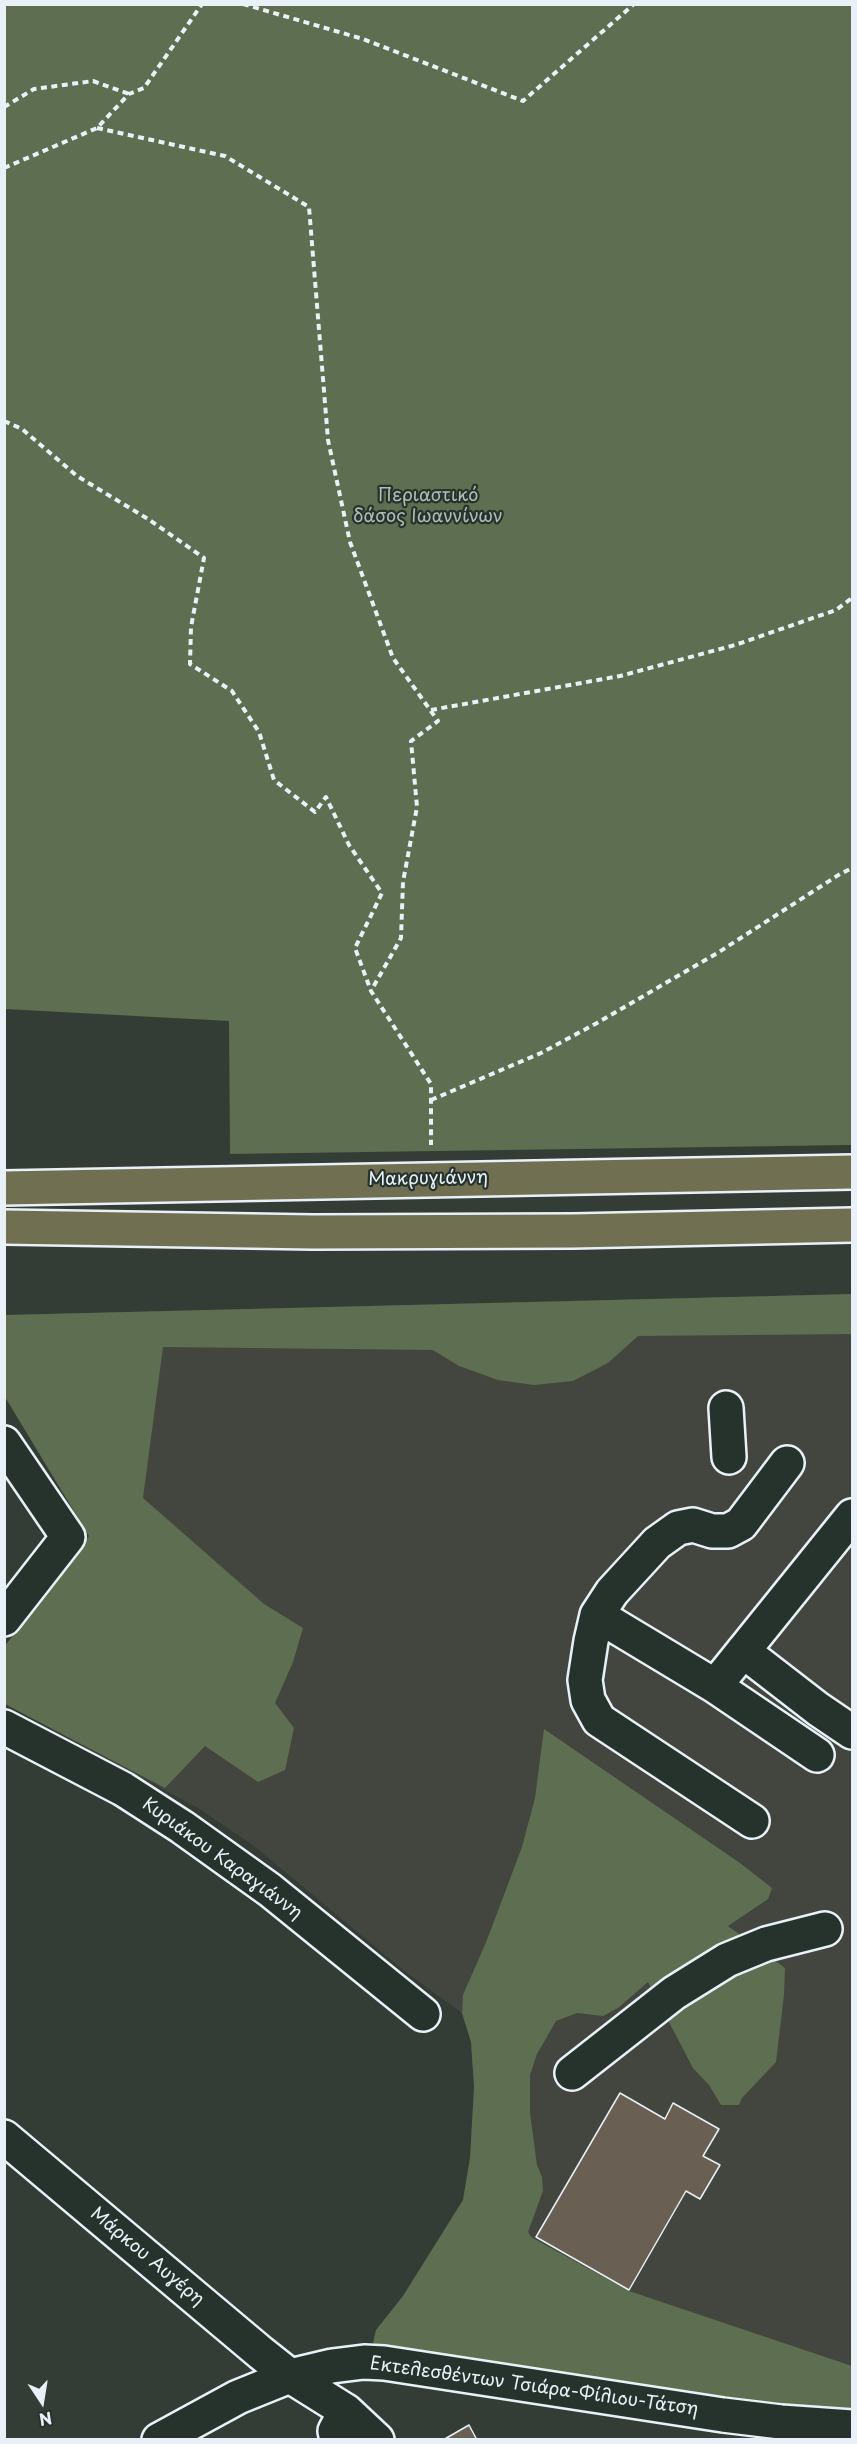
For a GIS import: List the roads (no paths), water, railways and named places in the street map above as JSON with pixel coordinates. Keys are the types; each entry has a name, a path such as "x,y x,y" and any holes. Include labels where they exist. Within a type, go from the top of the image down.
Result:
{"main road":[{"name":"Μακρυγιάννη","path":"4,1188 852,1172"},
{"path":"4,1227 313,1232 573,1231 852,1225"}],"street":[{"path":"726,1408 729,1457"},
{"path":"4,1443 68,1537 4,1619"},
{"path":"752,1821 599,1719 588,1700 585,1680 597,1616 612,1592 657,1543 678,1528 693,1525 712,1531 728,1531 741,1524 787,1463"},
{"path":"715,1686 852,1516"},
{"path":"597,1616 715,1686 817,1755"},
{"path":"743,1651 818,1709 852,1732"},
{"name":"Κυριάκου Καραγιάννη","path":"4,1727 123,1789 182,1827 270,1890 423,2014"},
{"path":"572,2073 674,1993 727,1960 766,1944 825,1929"},
{"name":"Μάρκου Αυγέρη","path":"4,2137 290,2376 341,2425 377,2439"},
{"name":"Εκτελεσθέντων Τσιάρα-Φίλιου-Τάτση","path":"159,2439 238,2397 290,2376 332,2366 364,2362 384,2363 723,2427 812,2432 852,2427"}],"park label":[{"name":"Περιαστικό δάσος Ιωαννίνων","path":"428,506"}]}
